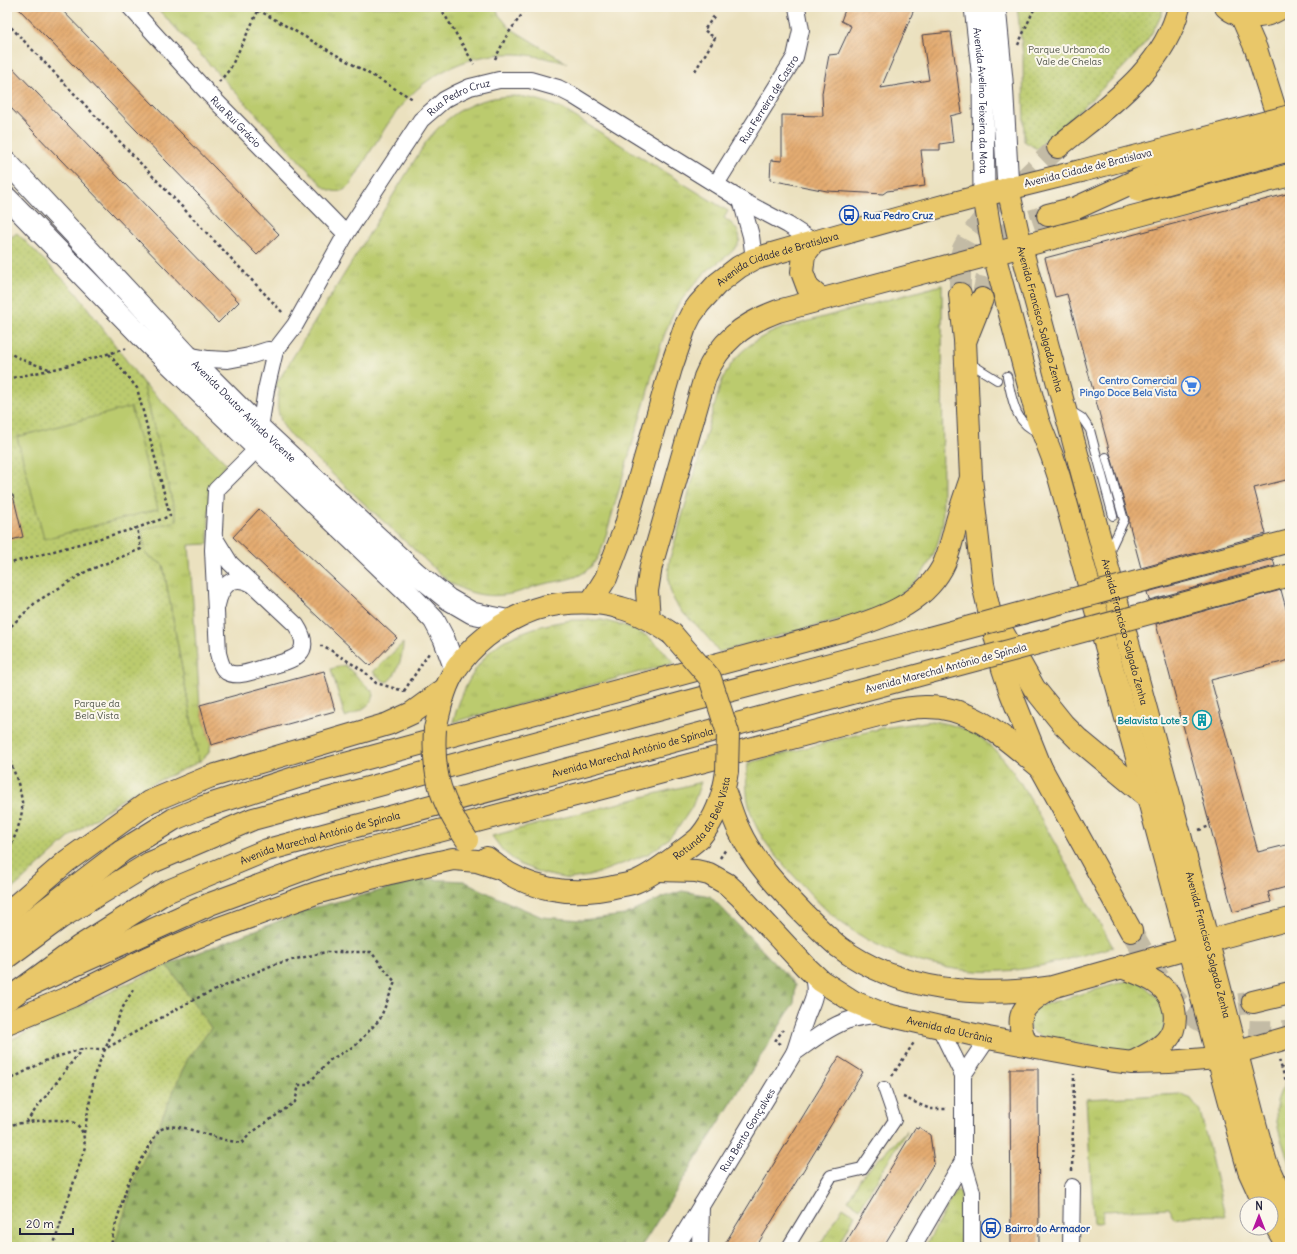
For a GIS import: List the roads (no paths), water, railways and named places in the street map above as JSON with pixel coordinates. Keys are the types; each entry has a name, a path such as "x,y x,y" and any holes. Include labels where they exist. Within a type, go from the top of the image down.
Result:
{"main road":[{"path":"1058,147 1127,89 1147,68 1164,46 1179,7"},
{"path":"1233,11 1254,17 1267,15 1282,7"},
{"path":"1233,11 1256,49 1282,111"},
{"name":"Avenida Cidade de Bratislava","path":"591,602 606,578 625,528 671,368 685,328 698,304 717,284 739,266 754,259 854,230 1008,188 1081,171 1282,111"},
{"path":"1076,208 1166,167 1290,133"},
{"path":"1048,215 1290,150"},
{"path":"649,619 647,591 651,566 705,377 716,354 724,344 747,325 778,311 821,299 1290,175"},
{"name":"Avenida Francisco Salgado Zenha","path":"1008,188 1020,247 1180,835 1198,946"},
{"name":"Avenida Francisco Salgado Zenha","path":"984,195 994,254 1038,420 1059,476 1148,797 1198,946 1227,1056 1249,1171 1260,1196"},
{"path":"814,242 804,256 802,272 808,288 821,299"},
{"path":"960,294 965,350 971,478 983,584 1003,669 1041,768 1131,931"},
{"path":"965,350 982,299"},
{"path":"7,939 122,851 174,820 203,807 304,775 841,631 891,614 911,601 929,586 942,568 971,478"},
{"path":"7,957 60,918 150,864 253,819 683,702 929,638 1290,541"},
{"name":"Avenida Marechal António de Spínola","path":"7,1000 79,948 166,892 267,850 1290,575"},
{"path":"983,584 1009,645 1046,705 1062,724 1078,739 1148,797"},
{"name":"Rotunda da Bela Vista","path":"591,602 621,607 649,619 672,634 710,678 728,733 726,781 714,817 699,837 658,870 635,882 598,891 556,891 515,878 499,868 467,840 455,822 442,796 435,769 435,729 446,689 455,669 477,644 510,621 524,613 557,604 591,602"},
{"path":"7,913 67,862 149,802 209,777 388,724 412,713 446,689"},
{"path":"26,987 210,904 330,860 886,713 924,707 943,708 960,712 991,727 1041,768"},
{"path":"726,781 738,830 760,866 792,902 824,934 841,948 875,968 917,983 966,991 1010,992 1052,987 1198,946 1222,937 1290,919"},
{"path":"7,1023 72,996 150,957 211,931 316,893 390,872 453,859 476,861 499,868"},
{"name":"Avenida da Ucrânia","path":"658,870 696,871 709,874 727,884 812,973 834,990 854,1002 883,1014 988,1038 1132,1063 1169,1062 1227,1056 1282,1040"},
{"path":"1121,967 1145,977 1159,985 1169,995 1174,1008 1174,1025 1167,1040 1155,1051 1132,1063"},
{"path":"1027,1045 1021,1030 1020,1023 1022,1011 1033,1000 1052,987"},
{"path":"1253,1002 1290,993"},
{"name":"Avenida Francisco Salgado Zenha","path":"1227,1056 1266,1163 1280,1194 1290,1211"},
{"path":"1279,1232 1288,1247"}],"street":[{"name":"Rua Rui Grácio","path":"130,7 208,93 346,234"},
{"name":"Rua Ferreira de Castro","path":"716,184 795,57 801,30 797,7"},
{"name":"Avenida Avelino Teixeira da Mota","path":"974,7 983,79 984,195"},
{"name":"Avenida Avelino Teixeira da Mota","path":"995,7 1000,51 1008,188"},
{"name":"Rua Pedro Cruz","path":"260,428 266,390 275,351 295,325 346,234 422,120 444,100 470,87 499,80 530,80 558,88 572,95 741,200 788,225 814,242"},
{"name":"Avenida Doutor Arlindo Vicente","path":"7,162 187,355 260,428 411,567 448,599 472,613 510,621"},
{"name":"Avenida Doutor Arlindo Vicente","path":"7,198 148,343 257,449 402,586 434,620 444,639 455,669"},
{"path":"741,200 752,236 754,259"},
{"path":"187,355 208,359 228,360 249,356 268,350 275,351"},
{"path":"214,537 230,563 296,625 301,633 304,643 302,651 290,661 245,673 235,674 228,673 224,669 220,662 218,653 213,550 216,490 257,449"},
{"path":"216,609 219,595 226,585 239,580 245,580 252,584"},
{"name":"Rua Bento Gonçalves","path":"676,1247 794,1053 804,1021 813,1004 815,983 812,973"},
{"name":"Rua Bento Gonçalves","path":"794,1053 825,1032 845,1021 867,1015 883,1014"},
{"path":"933,1026 963,1075 963,1161 972,1192 972,1247"},
{"path":"963,1075 988,1038"},
{"path":"788,1247 831,1176 862,1169 895,1120 884,1088"},
{"path":"913,1247 963,1161"},
{"path":"1071,1247 1072,1187"},
{"name":"Rua Bento Gonçalves","path":"700,1247 701,1206"}],"lane":[{"path":"965,350 997,380"},
{"path":"1007,376 1019,419 1034,431 1044,435"},
{"path":"1064,407 1082,418 1090,430 1113,516"},
{"path":"1106,457 1124,520 1106,560"}],"tunnel":[{"path":"960,294 960,261 963,249 969,238 984,218 1058,147"},
{"path":"982,299 990,264 1002,239 1017,227 1048,215"},
{"path":"1131,931 1165,987 1187,1011 1200,1020 1214,1026 1232,1030 1290,1031"},
{"path":"1206,1003 1230,1005 1253,1002"}],"place":[{"name":"Rua Pedro Cruz","path":"849,215"},
{"name":"Centro Comercial Pingo Doce Bela Vista","path":"1191,386"},
{"name":"Belavista Lote 3","path":"1202,720"},
{"name":"Bairro do Armador","path":"991,1228"}],"park label":[{"name":"Parque Urbano do Vale de Chelas","path":"1069,54"},
{"name":"Parque da Bela Vista","path":"97,708"}]}
